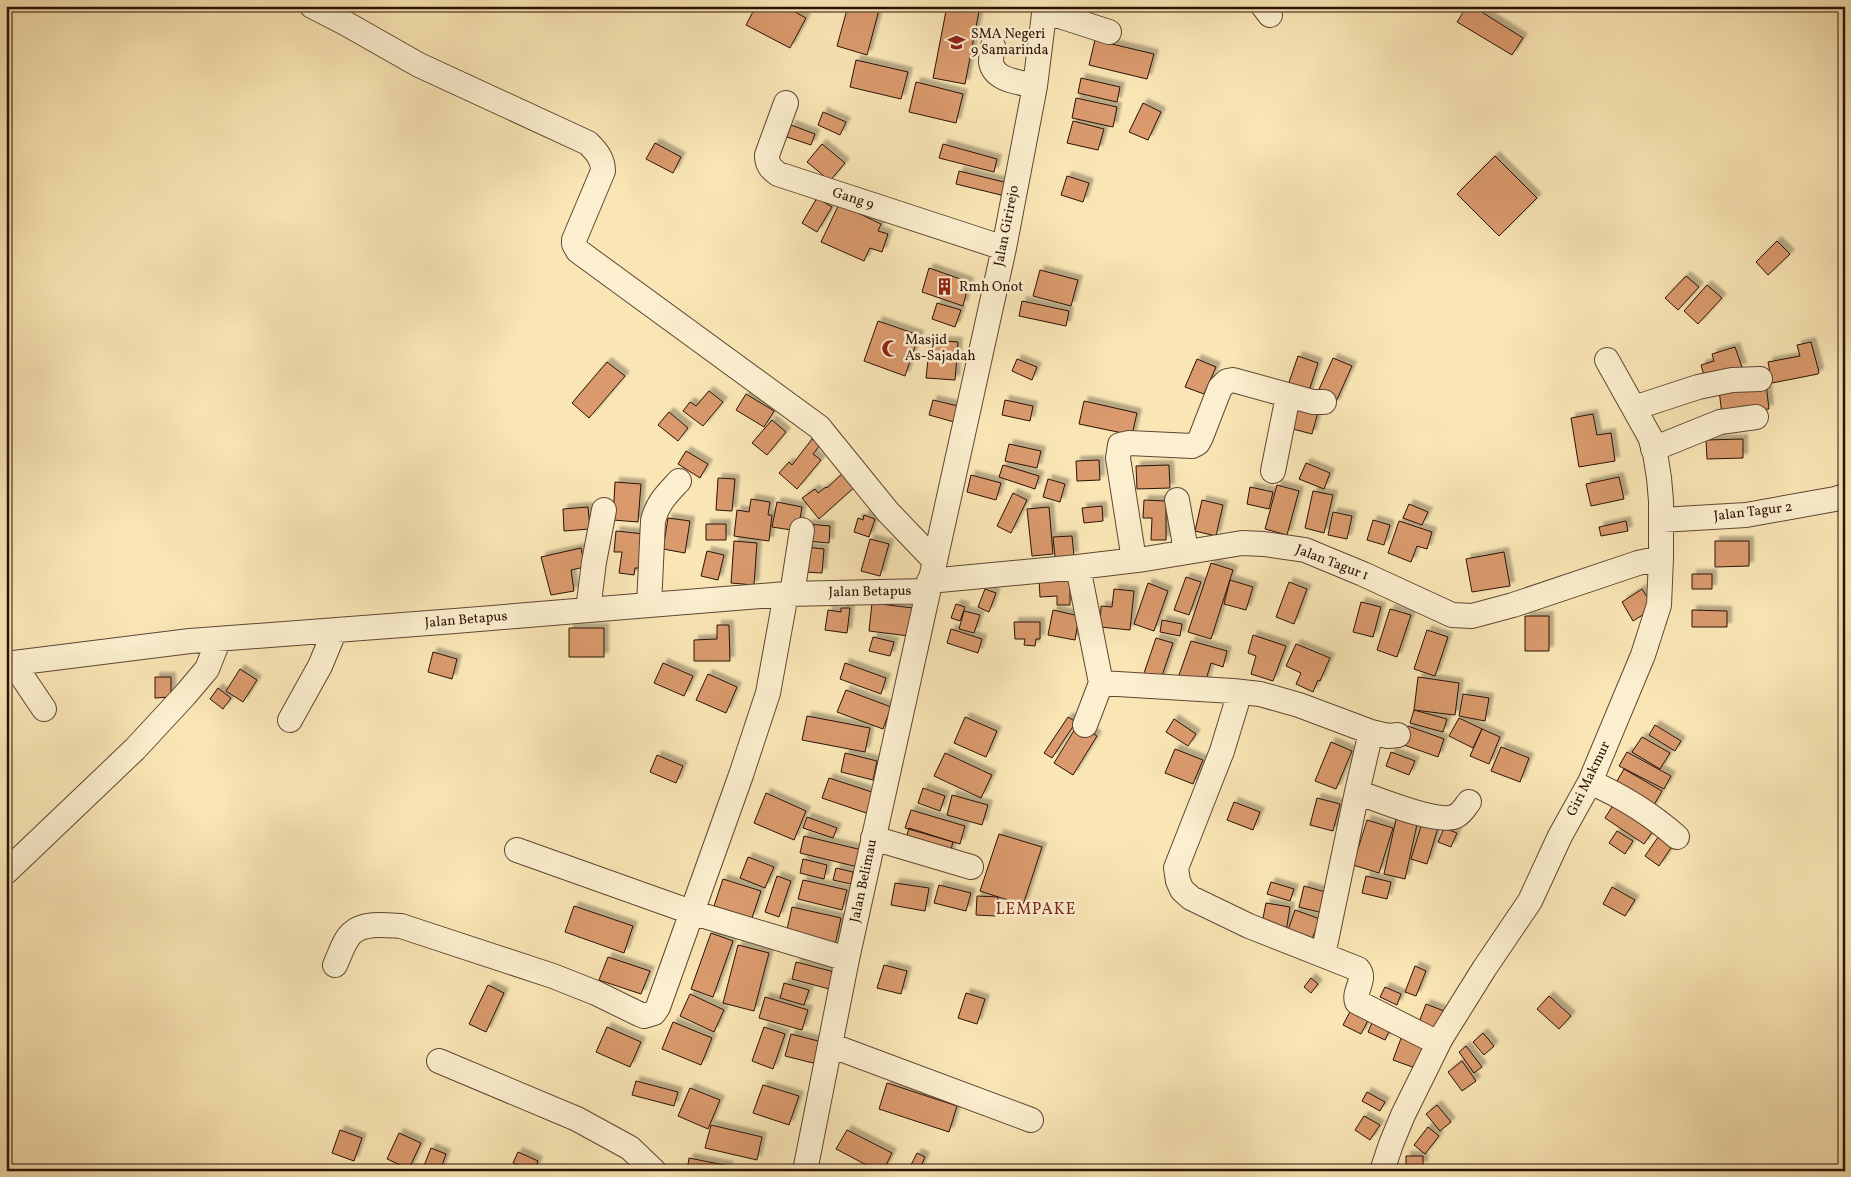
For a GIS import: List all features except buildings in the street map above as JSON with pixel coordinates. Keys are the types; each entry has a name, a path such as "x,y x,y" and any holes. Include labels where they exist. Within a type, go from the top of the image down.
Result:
{"street":[{"path":"312,6 419,65 541,123 588,143 603,162 603,171 574,240 578,251 820,427 888,512 930,578"},
{"path":"1045,9 1109,32"},
{"name":"Jalan Girirejo","path":"930,578 1004,248 1035,86 1045,9"},
{"path":"993,46 991,62 995,72 1001,77 1035,86"},
{"name":"Gang 9","path":"786,103 767,155 767,162 770,168 778,174 1004,248"},
{"name":"Giri Makmur","path":"1382,1171 1400,1122 1438,1043 1484,969 1530,901 1560,836 1590,782 1643,656 1654,622 1661,594 1662,558 1659,478 1654,448 1650,437 1607,360"},
{"path":"1634,408 1698,387 1732,380 1760,379"},
{"path":"1134,560 1118,458 1120,445 1128,443 1192,446 1198,443 1220,388 1228,381 1233,380 1313,402 1324,402"},
{"path":"1273,471 1288,396"},
{"path":"1654,448 1720,422 1756,417"},
{"path":"649,605 654,515 661,500 679,481"},
{"name":"Jalan Tagur 2","path":"1661,520 1746,515 1835,500 1845,496"},
{"path":"1177,500 1184,539 1184,552"},
{"path":"588,610 594,562 604,510"},
{"path":"335,965 351,934 359,929 383,925 401,926 553,976 596,993 639,1014 649,1015 654,1013 658,1007 741,775 768,693 802,530"},
{"name":"Jalan Tagur 1","path":"930,578 1078,567 1242,543 1280,545 1305,550 1388,585 1443,611 1461,616 1472,616 1513,605 1638,563 1662,558"},
{"path":"1078,567 1101,683 1085,725"},
{"name":"Jalan Betapus","path":"10,663 219,639 789,594 930,578"},
{"name":"Jalan Belimau","path":"805,1171 873,838 930,578"},
{"path":"290,720 320,666 335,630"},
{"path":"6,872 135,749 185,695 207,668 219,639"},
{"path":"10,663 44,709"},
{"path":"1101,683 1260,694 1299,705 1372,732 1388,736 1398,735"},
{"path":"1240,692 1222,751 1176,868 1182,890 1191,898 1249,926 1351,966 1361,972 1355,997 1357,1002 1438,1043"},
{"path":"1323,955 1357,792 1372,732"},
{"path":"1590,782 1617,794 1658,820 1677,837"},
{"path":"1357,792 1433,818 1448,819 1455,817 1461,813 1469,802"},
{"path":"873,838 971,867"},
{"path":"518,850 691,912 848,959"},
{"path":"830,1045 1031,1120"},
{"path":"439,1061 577,1119 630,1148 654,1171"}],"place":[{"name":"SMA Negeri 9 Samarinda","path":"957,42"},
{"name":"Rmh Onot","path":"945,287"},
{"name":"Masjid As-Sajadah","path":"891,348"}],"district":[{"name":"LEMPAKE","path":"1036,910"}]}
